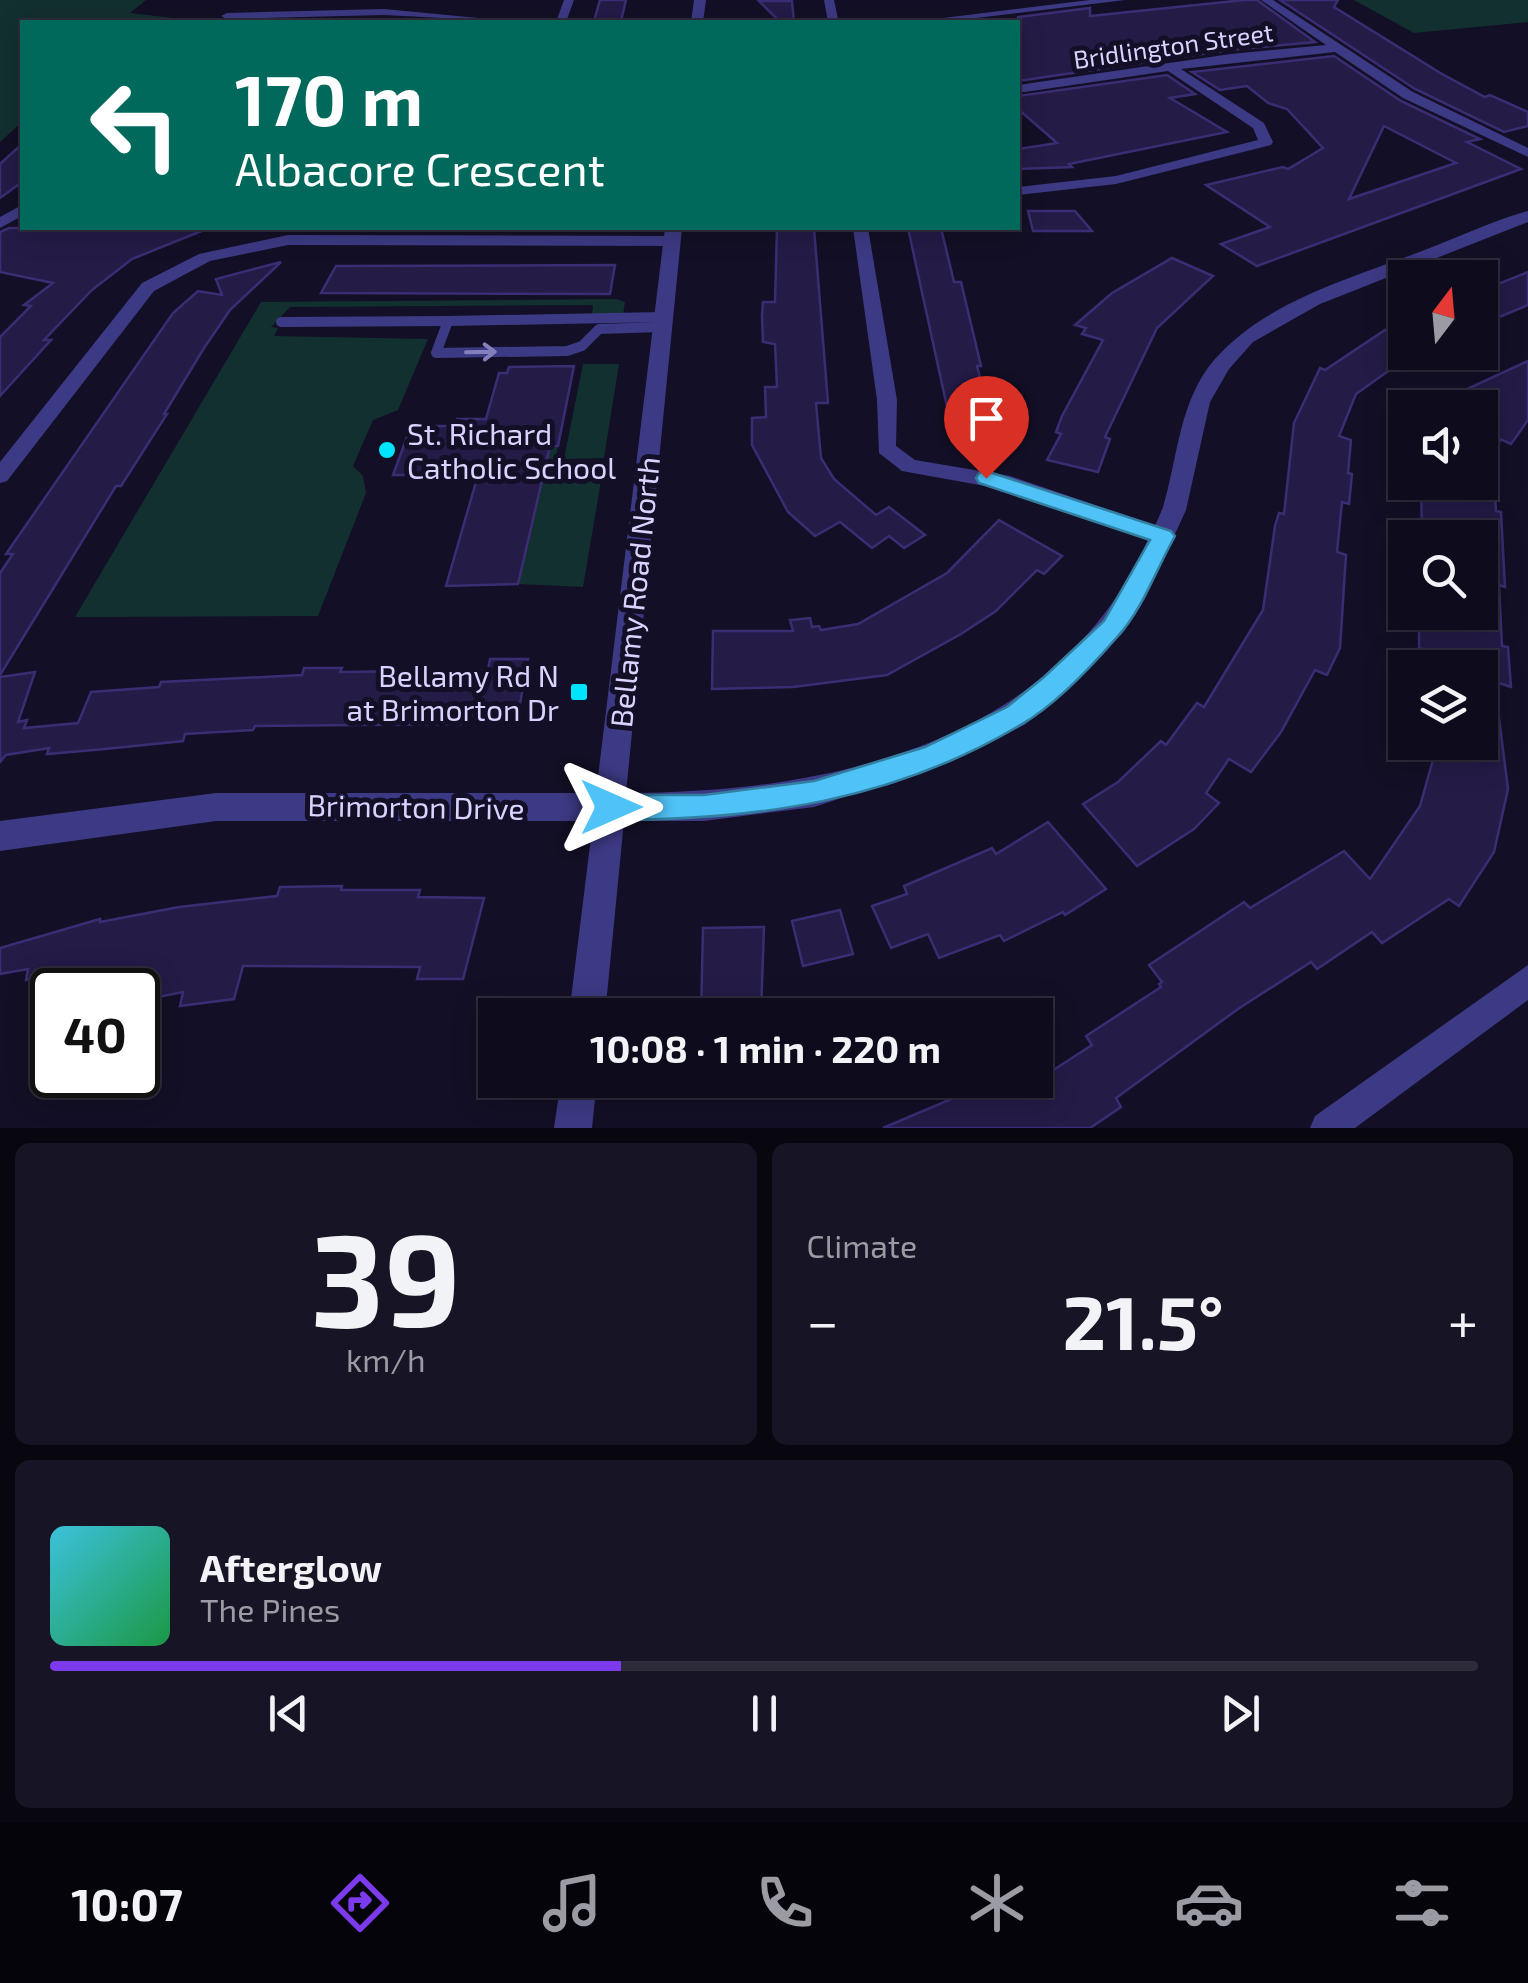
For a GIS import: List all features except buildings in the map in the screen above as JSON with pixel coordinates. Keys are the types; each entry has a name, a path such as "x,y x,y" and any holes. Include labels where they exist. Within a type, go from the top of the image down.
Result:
{"street":[{"path":"935,20 1120,0"},
{"path":"1266,0 1418,101 1528,153"},
{"path":"227,16 384,12 489,20"},
{"name":"Bridlington Street","path":"1020,89 1336,48"},
{"path":"1020,191 1116,180 1266,142 1259,126 1170,67"},
{"name":"Brimorton Drive","path":"0,836 216,807 704,807 814,793 932,756 1016,715 1112,627 1164,536 1174,510 1199,402 1220,366 1246,338 1313,300 1528,216"},
{"path":"860,230 887,400 886,448 896,460 909,466 1010,483 1164,536"},
{"path":"0,476 7,457 148,288 204,257 289,234 672,234"},
{"name":"Bellamy Road North","path":"589,998 672,234"},
{"path":"1328,1128 1528,981"},
{"path":"573,1128 577,1098"}],"lane":[{"path":"571,320 586,324 594,333"},
{"path":"448,321 436,353 567,351 582,346 594,333 608,327 663,322"},
{"path":"281,322 663,322"}],"green space":[{"path":"0,0 146,0 130,13 182,19 20,20 20,124 0,142"},
{"path":"1354,0 1528,0 1528,22 1414,33"},
{"path":"261,302 625,302 623,315 592,315 593,305 290,307 271,327 278,328 274,336 428,339 398,410 373,420 353,466 363,476 366,493 318,616 75,617"},
{"path":"583,364 619,364 604,458 564,459"},
{"path":"547,446 558,446 555,464 604,463 583,587 518,584"}],"place":[{"name":"St. Richard Catholic School","path":"387,450"},
{"name":"Bellamy Rd N at Brimorton Dr","path":"579,692"}],"route":[{"path":"611,807 704,807 814,793 932,756 1016,715 1053,684 1112,627 1137,590 1164,536 986,478"}]}
